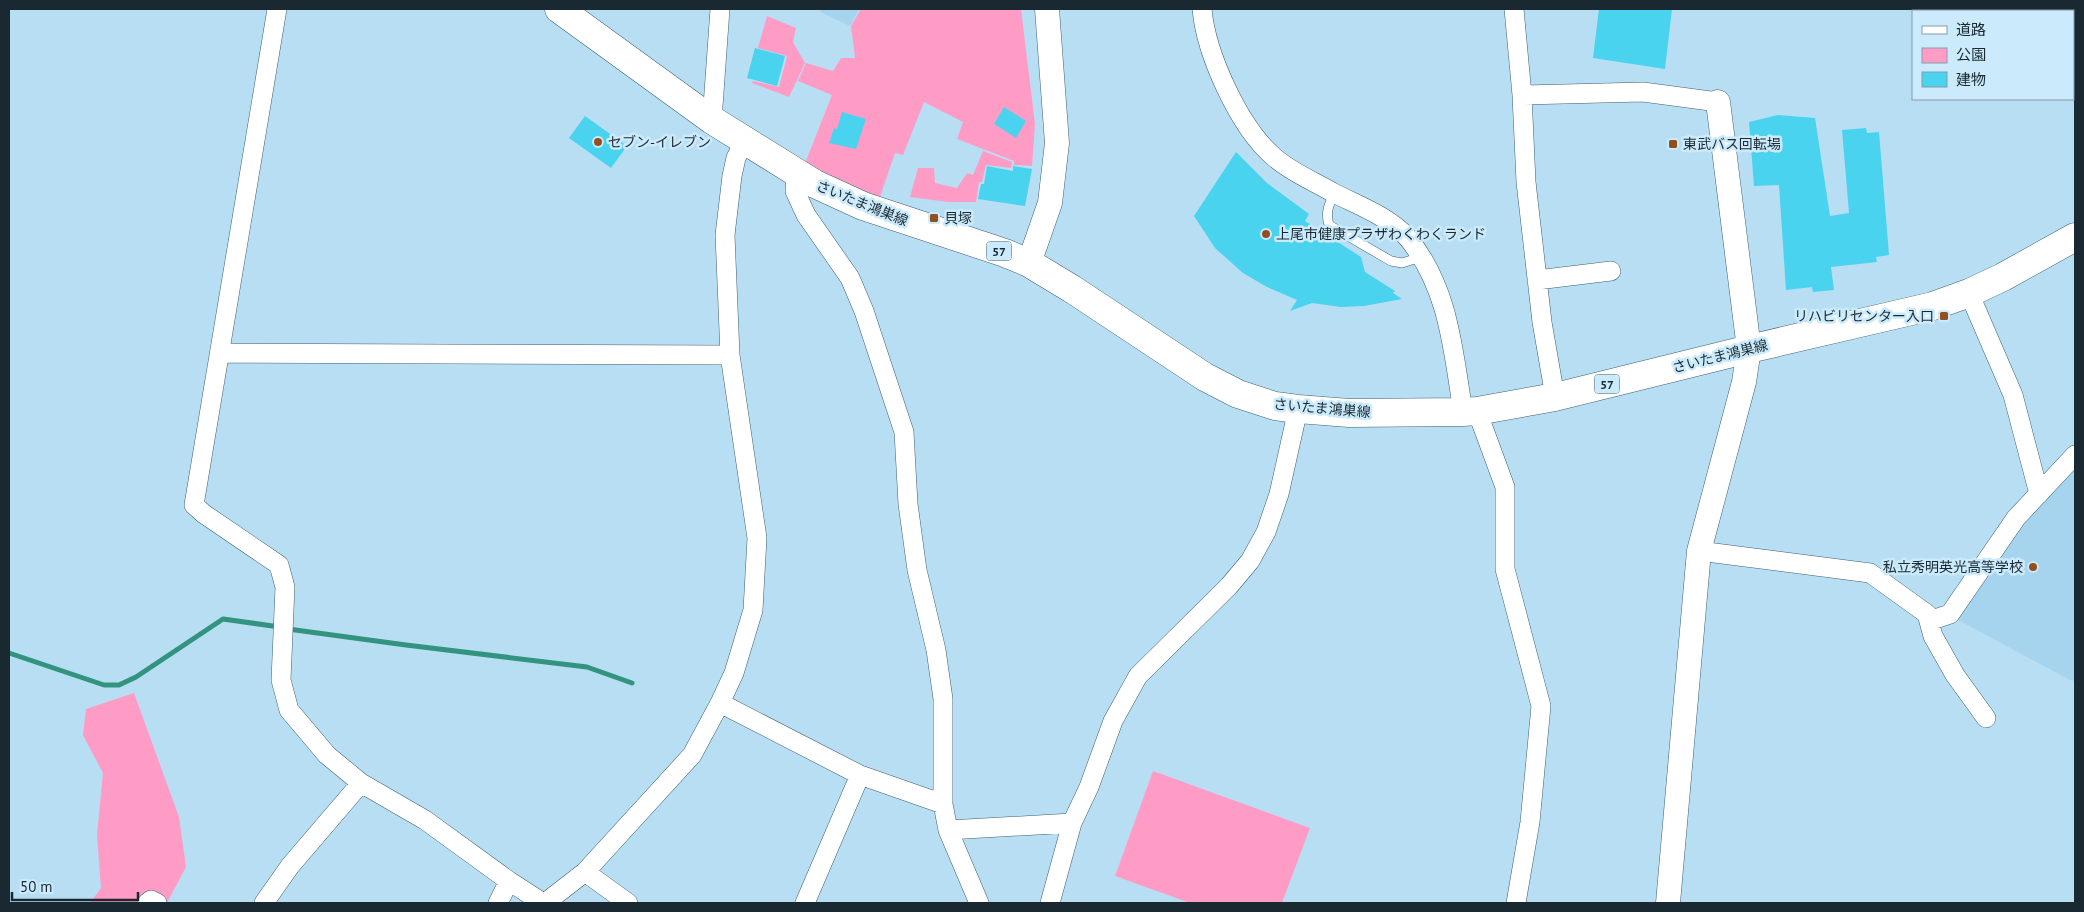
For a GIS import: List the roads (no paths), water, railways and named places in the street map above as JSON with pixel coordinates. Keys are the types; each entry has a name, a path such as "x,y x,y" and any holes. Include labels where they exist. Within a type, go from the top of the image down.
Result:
{"main road":[{"name":"さいたま鴻巣線","path":"559,9 712,120 796,174 862,206 1005,253 1029,263 1072,289 1205,377 1256,400 1298,409 1349,413 1470,411 1554,397 1934,306 1969,293 2029,264 2075,238"}],"street":[{"path":"277,9 194,505 204,514 279,565 285,587 281,680 289,710 327,755 361,783 425,820 509,881 544,903 585,872 692,755 734,673 753,610 754,554 757,538 730,355 725,235 732,176 744,141"},
{"path":"712,120 720,9"},
{"path":"1029,263 1050,203 1057,143 1047,9"},
{"path":"1202,9 1204,26 1224,82 1254,135 1273,157 1294,172 1397,227 1421,257 1446,310 1470,411 1505,487 1504,569 1541,706 1530,822 1516,903"},
{"path":"1514,9 1522,95 1526,182 1537,280 1554,397"},
{"path":"1522,95 1643,92 1718,102 1749,349 1744,382 1699,551 1668,903"},
{"path":"796,174 795,191 806,215 850,278 864,311 904,432 908,504 914,551 936,650 943,699 943,804 948,830 979,903"},
{"path":"1537,280 1611,270"},
{"path":"1969,293 2013,395 2039,494"},
{"path":"220,353 730,355"},
{"path":"1050,903 1072,823 1089,787 1113,721 1138,676 1229,586 1250,561 1266,532 1279,494 1298,409"},
{"path":"1929,621 1950,614 2016,518 2075,455"},
{"path":"1699,551 1870,573 1927,614 1933,636 1955,675 1986,718"},
{"path":"720,702 860,775 943,804"},
{"path":"805,903 860,775"},
{"path":"264,903 290,866 361,783"},
{"path":"948,830 1072,823"},
{"path":"585,872 624,902"},
{"path":"498,903 509,881"},
{"path":"148,903 151,900 157,903"}],"lane":[{"path":"1335,193 1326,216 1329,225 1391,261 1402,263 1421,257"}],"waterway":[{"path":"9,653 104,685 119,685 136,677 223,619 280,627"},
{"path":"288,629 587,667 632,683"}],"place":[{"name":"セブン-イレブン","path":"598,142"},
{"name":"東武バス回転場","path":"1673,144"},
{"name":"貝塚","path":"934,218"},
{"name":"上尾市健康プラザわくわくランド","path":"1266,234"},
{"name":"リハビリセンター入口","path":"1944,316"},
{"name":"私立秀明英光高等学校","path":"2033,567"}]}
